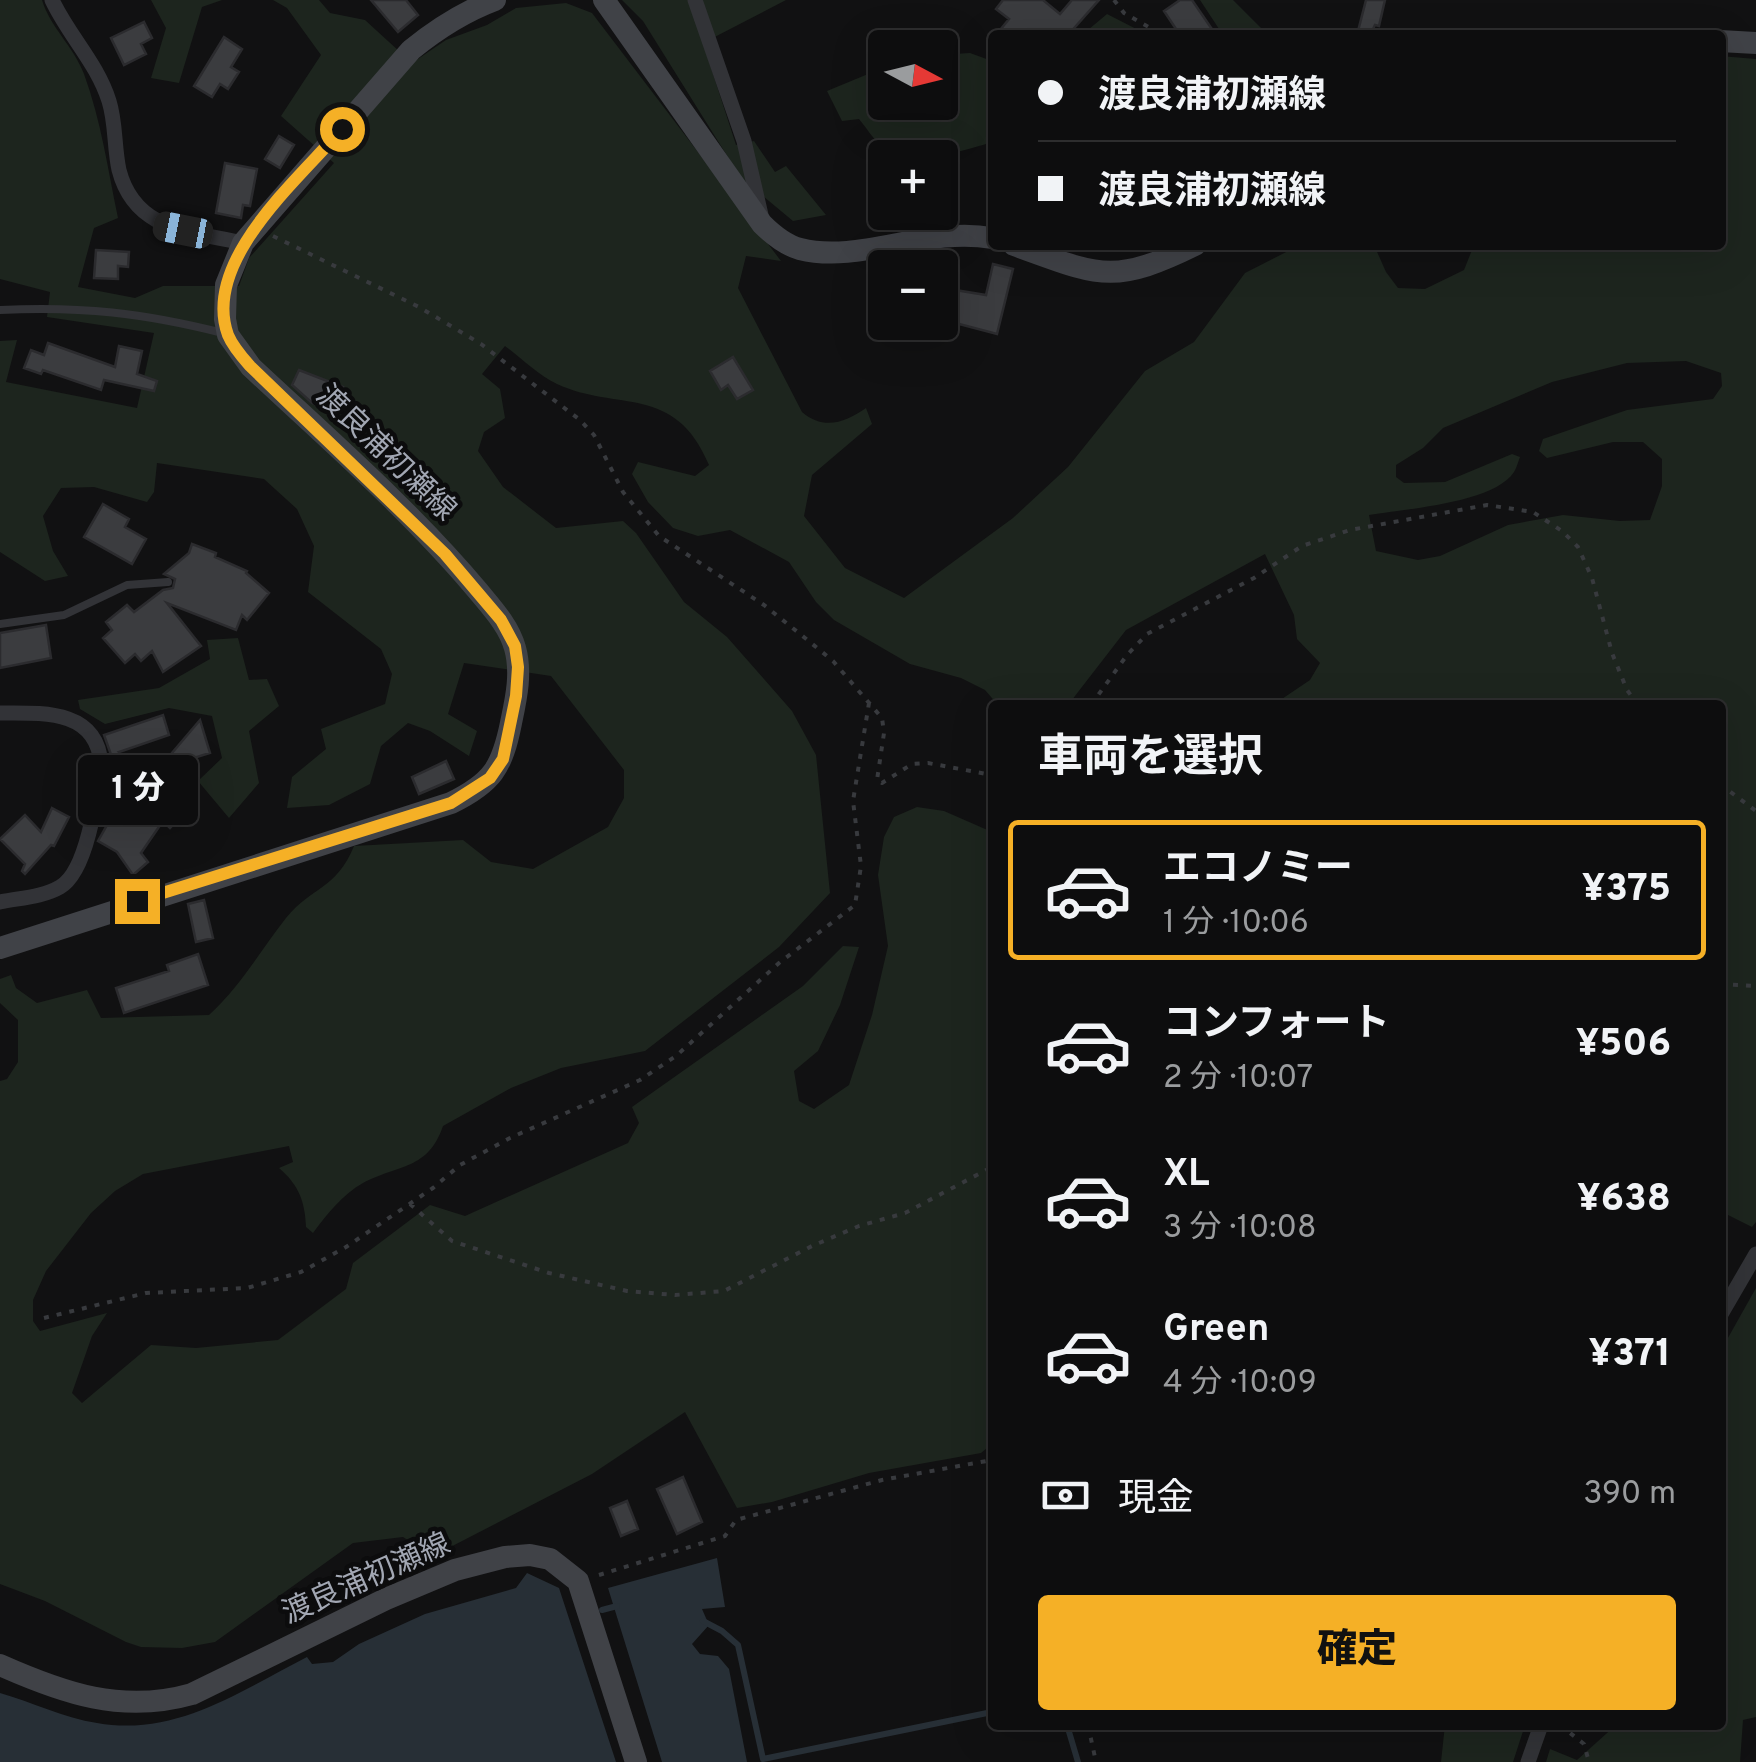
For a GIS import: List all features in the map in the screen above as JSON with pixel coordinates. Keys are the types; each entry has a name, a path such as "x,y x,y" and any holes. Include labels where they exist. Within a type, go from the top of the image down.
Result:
{"main road":[{"path":"228,335 226,285 249,236 411,50 452,20 495,0"},
{"path":"604,0 762,224 776,238 797,248 824,252 938,235 965,233 988,237"},
{"path":"1726,41 1756,44"},
{"path":"1027,250 1081,270 1116,274 1140,270 1184,250"},
{"name":"渡良浦初瀬線","path":"0,948 451,803 490,778 503,759 518,667 515,646 501,620 426,534 250,366 228,335"},
{"name":"渡良浦初瀬線","path":"0,1665 76,1696 116,1704 171,1700 192,1694 386,1599 455,1570 505,1556 530,1555 550,1559 578,1581"},
{"path":"578,1581 636,1762"}],"street":[{"path":"52,0 94,64 110,104 120,173 135,202 163,226 249,236"},
{"path":"695,0 744,141 762,224"},
{"path":"0,714 68,718 91,735 100,749 101,764 82,859 74,874 62,886 45,893 0,902"},
{"path":"1726,1306 1756,1254"},
{"path":"1528,1762 1539,1730"}],"lane":[{"path":"0,310 64,307 128,313 228,335"},
{"path":"0,624 64,615 127,585 168,582"}],"path":[{"path":"1114,0 1124,13 1153,30"},
{"path":"249,236 419,307 480,344 554,398 594,436 623,492 659,536 791,627 833,661 882,718 884,734 877,780 882,783 912,764 928,763 988,774"},
{"path":"1095,700 1147,634 1254,578 1302,546 1350,530 1487,505 1533,512 1578,547 1592,578 1612,652 1634,700"},
{"path":"44,1318 146,1293 247,1288 301,1272 346,1248 460,1165 510,1138 624,1088 676,1056 708,1023 855,904 861,866 852,801 869,703"},
{"path":"1726,788 1756,811"},
{"path":"1726,984 1756,986"},
{"path":"410,1204 452,1241 549,1274 675,1295 724,1291 812,1246 906,1212 988,1169"},
{"path":"578,1581 725,1536 736,1520 882,1480 988,1461"},
{"path":"1089,1730 1096,1762"},
{"path":"1566,1730 1584,1744 1589,1762"}],"shaded area":[{"path":"0,0 42,0 80,64 95,109 118,218 94,228 78,287 135,298 163,286 239,286 249,258 334,163 281,116 321,55 287,8 273,0 319,0 330,13 365,20 412,63 446,40 487,25 516,8 566,3 592,13 781,261 746,256 738,288 802,412 827,423 851,417 866,408 872,424 812,475 804,516 845,568 904,598 1013,518 1068,467 1145,371 1194,342 1245,273 1290,250 1376,250 1398,288 1425,289 1464,270 1472,250 1726,250 1726,56 1756,59 1756,1222 1752,1227 1726,1214 1726,700 1280,700 1310,680 1320,663 1297,639 1294,615 1265,554 1126,630 1072,700 994,700 985,690 961,678 910,664 834,620 816,602 789,562 730,530 698,536 673,528 648,502 632,474 638,462 695,476 709,465 695,439 662,411 557,384 505,346 482,374 500,389 505,418 484,432 478,451 503,487 556,528 623,521 636,533 684,602 727,637 792,711 816,755 830,893 779,947 645,1051 561,1068 511,1088 443,1126 421,1158 356,1188 335,1205 313,1233 306,1227 296,1188 279,1168 293,1162 289,1146 143,1174 115,1191 91,1213 46,1271 33,1300 33,1321 40,1331 107,1313 92,1336 72,1393 82,1403 151,1345 196,1348 278,1340 346,1289 353,1263 430,1205 465,1216 628,1143 639,1123 632,1107 803,986 843,946 859,947 840,1005 818,1051 794,1071 799,1101 814,1109 849,1085 872,1015 888,946 878,875 884,837 894,817 917,807 944,811 988,830 988,1447 981,1453 869,1473 772,1502 737,1508 685,1412 592,1474 433,1556 403,1537 353,1543 215,1642 182,1648 141,1647 126,1642 45,1601 0,1584 0,1081 7,1079 18,1062 18,1020 0,1003 0,979 11,975 16,988 37,1003 87,990 101,1018 209,1015 241,980 286,918 339,871 354,846 463,840 491,862 533,869 608,827 624,798 624,770 551,676 464,663 448,714 477,731 469,756 430,731 408,723 381,746 370,784 329,805 287,808 292,777 326,749 321,729 385,704 392,674 381,649 308,592 314,546 297,509 264,479 157,463 154,492 147,502 94,487 61,488 43,516 53,551 68,576 45,581 0,552 0,341 17,340 6,382 137,408 154,333 47,317 50,292 0,279","holes":["1686,361 1721,373 1722,386 1713,399 1627,410 1543,439 1539,451 1547,458 1613,442 1643,442 1662,459 1662,486 1650,520 1563,515 1508,525 1440,556 1418,560 1376,551 1369,515 1469,498 1504,483 1515,470 1520,457 1512,454 1445,482 1404,483 1396,477 1396,465 1423,448 1443,428 1552,382 1627,363"]},
{"path":"151,0 222,0 202,7 179,83 151,78 166,28"},
{"path":"622,0 786,0 703,43 736,145 754,141 775,172 786,166 826,215 793,221 741,178 643,21"},
{"path":"1200,0 1233,0 1263,30 1220,30"},
{"path":"1107,14 1138,30 1088,30"},
{"path":"970,53 988,60 988,143 958,152 958,140 875,140 859,119 842,121 827,91 868,74 868,120 958,120 958,54"},
{"path":"238,638 249,680 267,679 279,706 249,731 259,783 229,818 198,781 222,758 212,716 169,708 105,724 80,709 78,700 159,688 210,659 207,640"},
{"path":"1756,1288 1756,1717 1743,1720 1740,1762 1546,1762 1550,1749 1577,1760 1610,1730 1726,1730 1726,1341"},
{"path":"717,1558 725,1607 702,1609 709,1625 692,1644 700,1654 718,1656 729,1669 747,1762 662,1762 608,1588"},
{"path":"527,1573 559,1588 616,1762 0,1762 0,1693 85,1721 126,1726 154,1723 232,1697 307,1657 312,1664 333,1662 359,1644 425,1614 516,1588"},
{"path":"1444,1730 1523,1730 1513,1762 1441,1762"}],"building":[{"path":"371,0 406,0 418,15 398,32"},
{"path":"1003,0 1043,0 1060,14 1072,0 1099,0 1072,30 1000,30 1009,19 996,9"},
{"path":"1180,0 1192,0 1213,30 1177,30 1164,11"},
{"path":"1366,0 1385,0 1379,26 1358,30"},
{"path":"144,22 152,38 141,44 146,54 124,65 111,38"},
{"path":"224,37 242,49 231,67 239,72 228,89 220,84 212,97 194,86"},
{"path":"279,136 294,145 280,168 265,159"},
{"path":"225,163 257,169 250,206 243,205 241,218 216,213"},
{"path":"96,250 129,252 128,267 118,266 118,279 94,278"},
{"path":"993,264 1013,269 997,334 958,324 958,290 986,295"},
{"path":"48,343 115,367 119,346 142,351 137,374 157,381 154,391 104,380 101,390 43,370 41,374 24,368 31,350 44,355"},
{"path":"733,357 753,390 737,399 728,385 721,390 710,371"},
{"path":"299,370 343,387 334,412 312,403 292,385"},
{"path":"103,504 129,519 125,527 146,539 132,564 84,537"},
{"path":"192,544 247,571 269,593 247,620 242,615 236,630 167,603 201,646 163,672 152,651 141,661 135,654 125,663 103,638 112,630 106,622 127,605 134,612 163,590 173,588 175,579 164,574 189,553"},
{"path":"46,625 51,658 0,668 0,633"},
{"path":"163,715 169,735 119,752 149,780 200,720 210,753 171,765 180,773 172,783 187,796 179,806 185,812 170,828 163,821 141,853 148,862 133,875 117,852 98,841 107,825 103,823 105,811 119,787 110,780 115,766 104,735"},
{"path":"446,761 454,779 419,794 412,777"},
{"path":"52,808 69,817 54,846 25,874 25,864 0,839 25,815 41,832"},
{"path":"204,900 213,938 196,942 188,904"},
{"path":"198,954 208,985 124,1013 116,988 169,971 167,965"},
{"path":"683,1477 702,1522 677,1534 657,1489"},
{"path":"627,1501 638,1529 621,1536 610,1508"}],"waterway":[{"path":"602,1610 617,1606"},
{"path":"703,1621 738,1645 763,1759 988,1713"},
{"path":"1068,1730 1078,1762"}],"route":[{"path":"137,901 451,803 490,778 503,759 518,667 515,646 501,620 426,534 250,366 228,335 226,285 242,243 342,129"}]}
